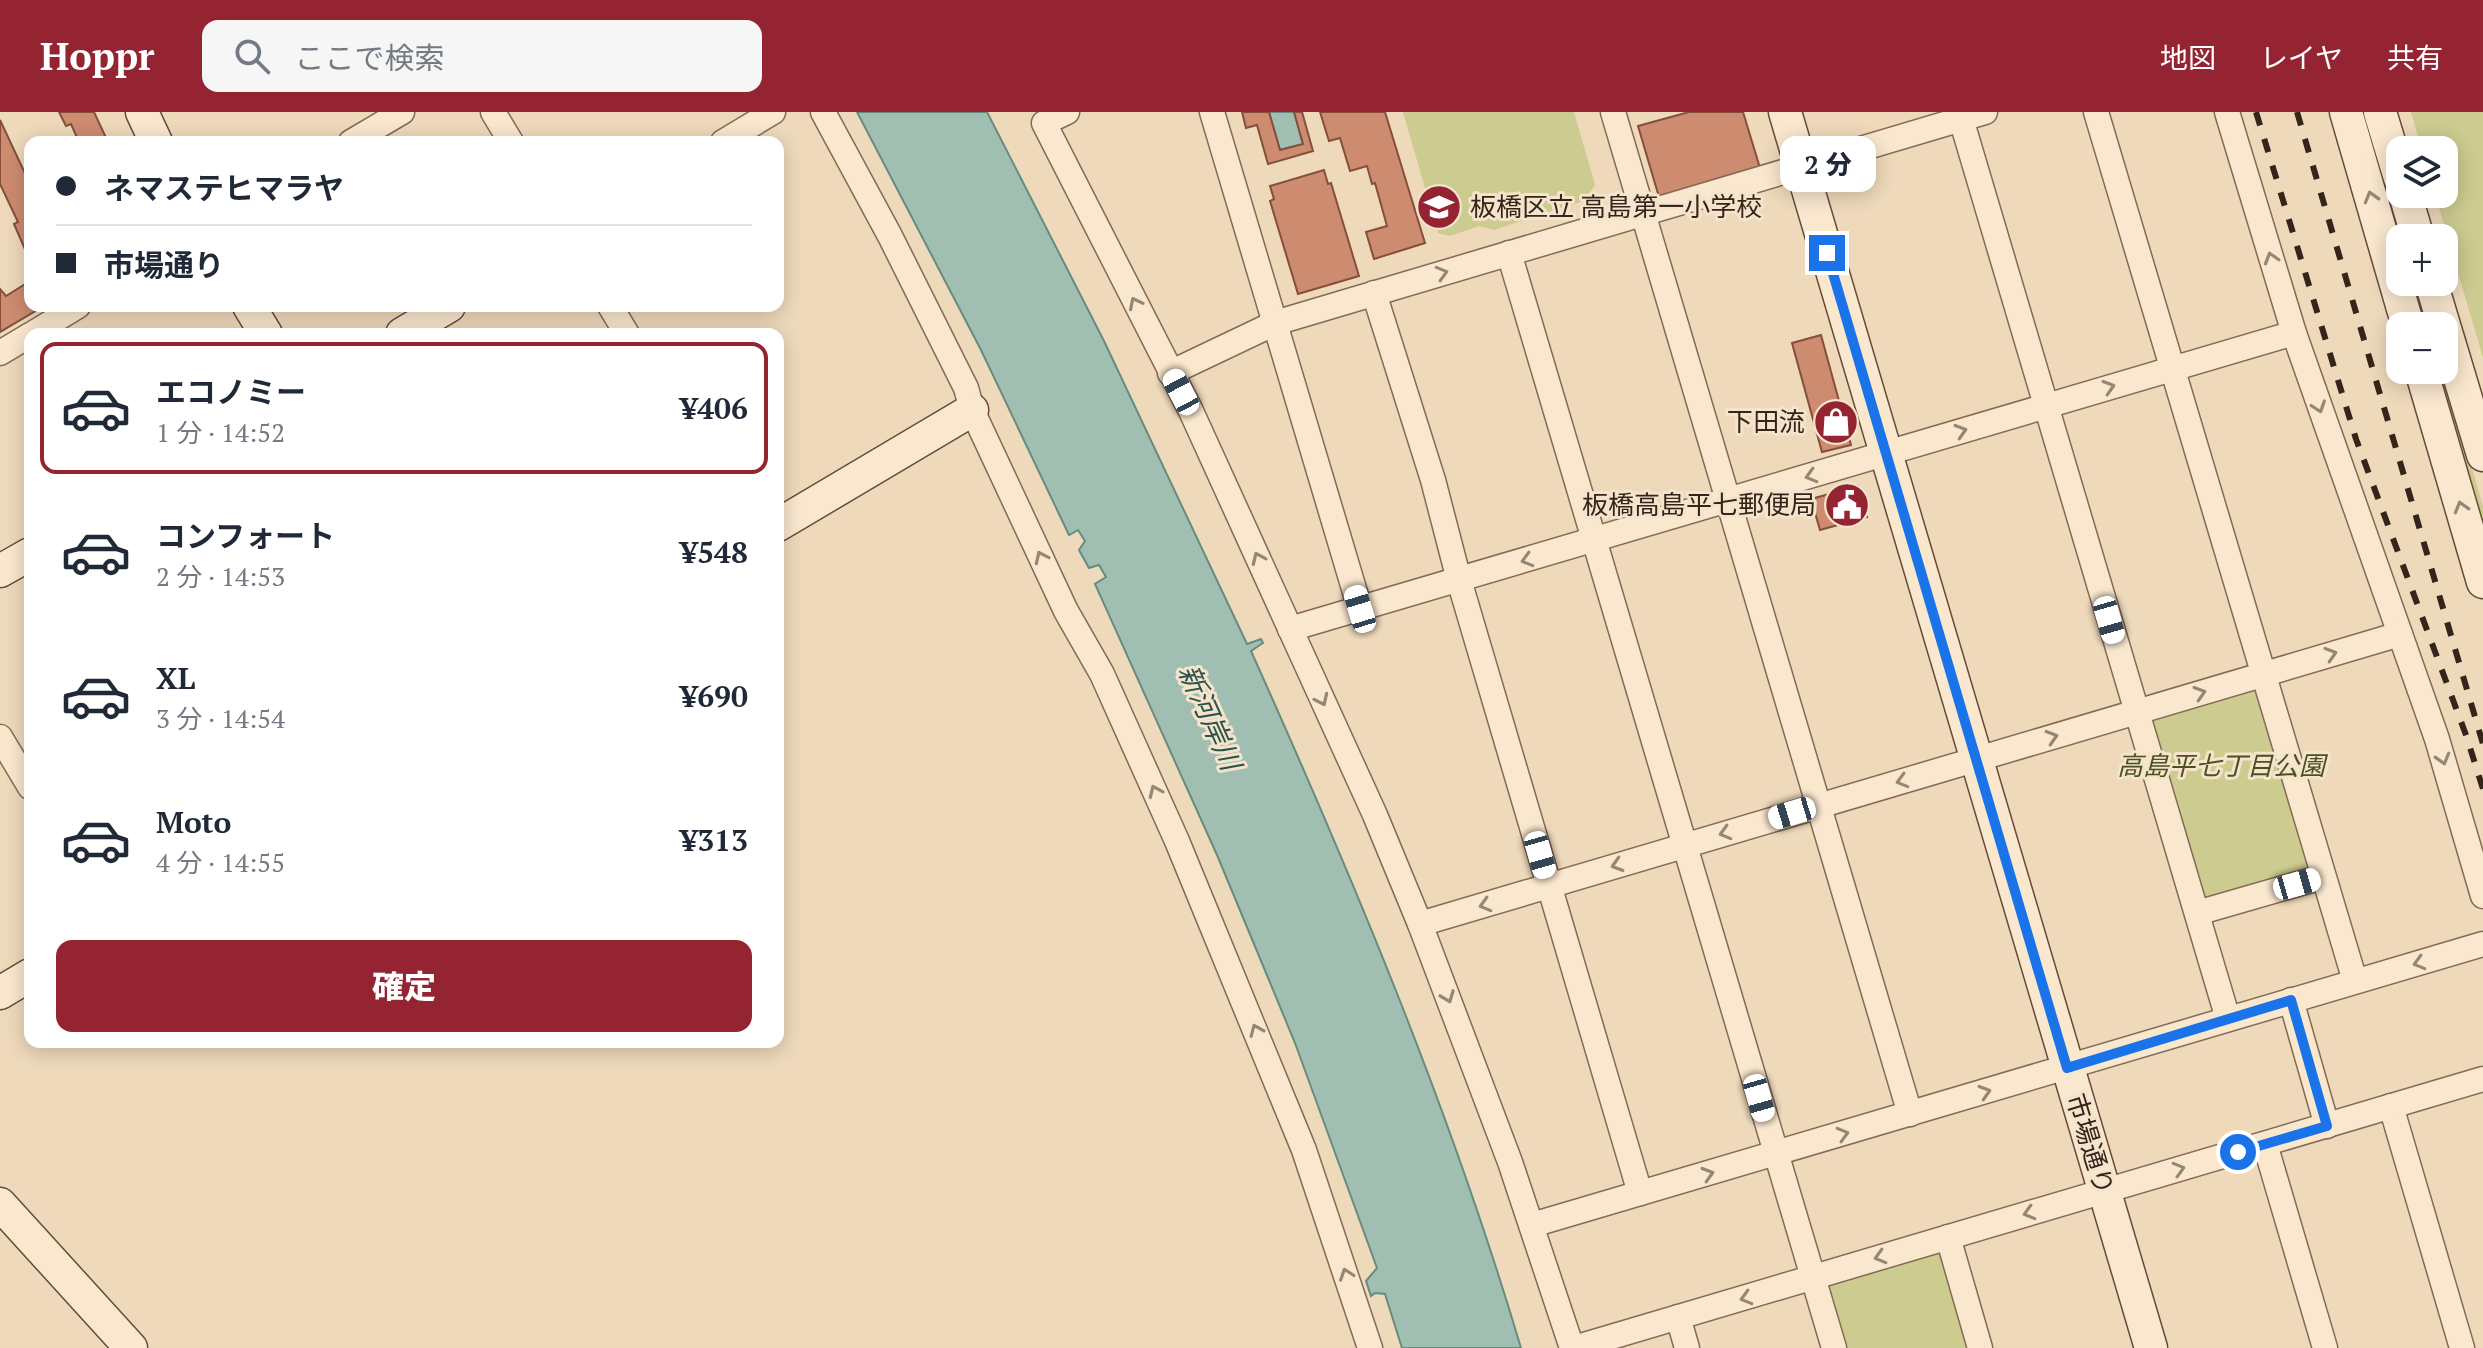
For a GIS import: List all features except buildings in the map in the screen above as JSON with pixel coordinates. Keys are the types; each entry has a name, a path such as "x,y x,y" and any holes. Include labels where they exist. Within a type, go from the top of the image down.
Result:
{"street":[{"path":"142,112 153,136"},
{"path":"361,136 402,112"},
{"path":"493,112 507,136"},
{"path":"733,136 773,112"},
{"path":"823,112 890,236 966,388 972,410 1066,611 1102,674 1183,855 1304,1150 1370,1348"},
{"path":"1067,112 1044,123 1191,411 1375,815 1420,924 1532,1225 1573,1348 2483,1079"},
{"path":"1212,112 1360,609"},
{"path":"1613,112 1910,1114"},
{"name":"市場通り","path":"1785,112 2151,1348"},
{"path":"1170,373 1275,323 1801,167 1960,116 1985,112"},
{"path":"2096,112 2355,981"},
{"path":"2227,112 2294,333 2437,739 2483,896"},
{"path":"2346,112 2404,312"},
{"path":"2380,112 2387,136"},
{"path":"1960,116 2228,1019"},
{"path":"1509,253 1834,1348"},
{"path":"1374,293 1433,480 1459,580 1640,1193"},
{"path":"2435,296 2483,455"},
{"path":"42,328 68,312"},
{"path":"412,328 439,312"},
{"path":"1290,629 2294,333"},
{"path":"0,353 24,339"},
{"path":"2425,384 2483,582"},
{"path":"784,521 972,410"},
{"path":"0,571 24,557"},
{"path":"1420,924 2400,634"},
{"path":"0,737 24,777"},
{"path":"2197,913 2322,877"},
{"path":"1532,1225 2483,944"},
{"path":"0,993 24,979"},
{"path":"2291,1000 2327,1126"},
{"path":"2391,1106 2462,1348"},
{"path":"2265,1144 2325,1348"},
{"path":"0,1204 131,1348"},
{"path":"1948,1237 1980,1348"},
{"path":"1678,1317 1687,1348"}],"green space":[{"path":"1403,112 1574,112 1595,185 1586,200 1494,230 1479,226 1450,236 1438,233"},
{"path":"2411,112 2483,112 2483,358 2458,273 2458,224 2444,224 2439,208 2458,208 2458,136 2418,136"},
{"path":"2442,384 2447,384 2483,506 2483,524"},
{"name":"高島平七丁目公園","path":"2251,687 2259,691 2311,866 2306,874 2210,902 2201,896 2149,723 2153,716"},
{"path":"1934,1251 1945,1257 1971,1348 1843,1348 1826,1290 1831,1281"}],"water":[{"name":"新河岸川","path":"857,112 987,112 1104,341 1247,644 1261,639 1263,643 1251,651 1398,995 1463,1170 1521,1348 1402,1348 1385,1294 1375,1293 1371,1296 1366,1281 1377,1268 1295,1043 1217,855 1095,584 1106,577 1099,565 1089,568 1079,550 1085,541 1078,530 1069,535 981,350"},
{"path":"1269,112 1294,112 1303,144 1280,150"}],"railway":[{"path":"2256,112 2356,439 2466,735 2483,789"},
{"path":"2297,112 2483,744"}],"place":[{"name":"板橋区立 高島第一小学校","path":"1439,207"},
{"name":"下田流","path":"1836,422"},
{"name":"板橋高島平七郵便局","path":"1847,505"}],"route":[{"path":"1827,253 2067,1068 2291,1000 2327,1126 2238,1152"}]}
